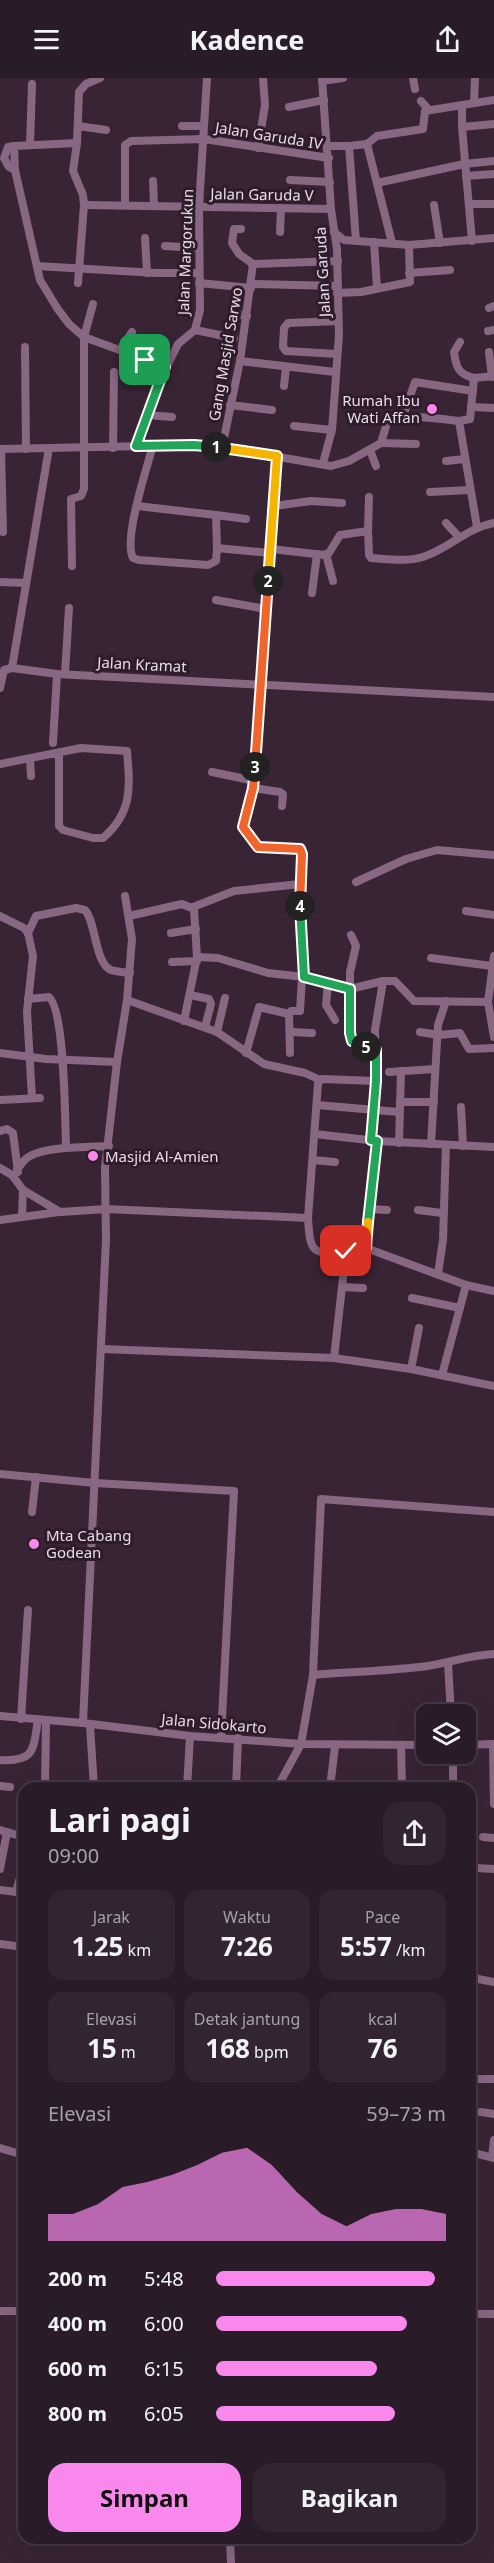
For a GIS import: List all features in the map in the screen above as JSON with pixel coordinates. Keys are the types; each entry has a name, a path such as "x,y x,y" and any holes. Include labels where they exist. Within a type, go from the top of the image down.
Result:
{"street":[{"path":"78,283 84,205 80,186 73,171 77,143 79,92 86,84 100,78"},
{"name":"Jalan Margorukun","path":"136,446 165,367 178,344 195,330 200,310 199,206 207,78"},
{"path":"258,148 265,105 263,78"},
{"path":"322,80 343,78"},
{"path":"413,78 415,88"},
{"path":"474,103 475,78"},
{"name":"Jalan Garuda","path":"322,80 338,261 337,354 332,430 323,463"},
{"path":"30,145 32,84"},
{"path":"289,107 324,100"},
{"path":"328,147 367,144 377,136 423,129 425,128 423,113 429,110 494,100"},
{"path":"421,101 429,110"},
{"path":"462,105 464,164 472,241"},
{"path":"462,127 494,124"},
{"path":"78,126 106,130"},
{"path":"182,126 204,126"},
{"name":"Jalan Garuda IV","path":"125,205 127,142 204,139 328,158"},
{"path":"15,170 9,167 2,158 8,147 77,143"},
{"path":"367,144 392,243"},
{"path":"14,146 15,170 44,289 69,324 84,337 165,367"},
{"path":"349,146 356,241"},
{"path":"377,183 464,164 494,161"},
{"path":"466,176 494,174"},
{"path":"290,180 330,182"},
{"path":"153,181 154,205"},
{"path":"469,204 493,204"},
{"name":"Jalan Garuda V","path":"84,205 332,209"},
{"path":"434,205 440,243"},
{"path":"280,232 281,208"},
{"path":"241,229 234,229 232,243 239,254 253,264 338,261"},
{"path":"334,232 344,240 409,245 494,238"},
{"path":"145,238 147,273"},
{"path":"337,249 344,240"},
{"path":"374,242 377,288"},
{"path":"199,283 337,290 377,288 410,282 409,245"},
{"path":"165,246 199,248"},
{"name":"Gang Masjid Sarwo","path":"222,448 240,362 253,264"},
{"path":"37,266 147,273 198,273"},
{"path":"409,273 450,270"},
{"path":"72,566 71,499 83,494 84,337 93,304"},
{"path":"235,314 247,316"},
{"path":"337,354 286,351 283,347 284,328 288,323 338,321"},
{"path":"195,330 234,338"},
{"path":"120,350 132,332"},
{"path":"460,342 454,352 458,370 463,375 474,378 493,376 489,352"},
{"path":"25,347 26,449"},
{"path":"240,362 335,372"},
{"path":"284,386 286,367"},
{"path":"113,448 114,372"},
{"path":"381,443 387,423 402,419 459,421 470,419 474,378"},
{"path":"402,419 413,386 418,381 473,391"},
{"path":"230,405 272,410"},
{"path":"471,407 494,408"},
{"path":"147,415 172,417"},
{"path":"459,421 477,527"},
{"path":"294,426 332,430"},
{"path":"3,532 0,449 194,445 331,466 339,465 381,443 416,444"},
{"path":"153,445 129,543 133,558 208,565 216,561 216,515"},
{"path":"0,688 26,583 49,448"},
{"path":"370,450 376,466"},
{"path":"246,1053 259,1007 289,1014 291,1011 300,1011 303,977 300,884 302,854 300,849 258,847 243,827 254,784 277,456"},
{"path":"446,461 465,459"},
{"path":"430,492 470,490"},
{"path":"369,497 368,531 371,558 420,558 477,527 494,523"},
{"path":"274,507 311,501 342,503"},
{"path":"137,506 246,519"},
{"path":"446,523 459,537"},
{"path":"312,593 322,554 340,535 368,531"},
{"path":"217,548 322,554"},
{"path":"322,554 333,581"},
{"path":"0,582 26,583"},
{"path":"216,600 266,609"},
{"path":"53,743 69,608"},
{"name":"Jalan Kramat","path":"5,668 61,674 494,697"},
{"path":"1,761 30,759 59,753 90,747 127,751 130,796 124,810 103,838 93,838 63,830 59,826 59,753"},
{"path":"30,759 31,776"},
{"path":"212,772 280,792 283,794 282,806"},
{"path":"356,882 406,859 437,850 494,855"},
{"path":"129,916 182,904 193,907 234,891 300,884"},
{"path":"93,1782 87,1724 102,1349 105,1168 130,972 132,939 125,896"},
{"path":"184,1021 197,959 193,907"},
{"path":"0,1100 36,1098 27,1011 33,956 28,933 33,918 76,909 85,910 91,919 94,938 106,966 112,970 130,972"},
{"path":"466,911 494,915"},
{"path":"0,916 19,924 28,933"},
{"path":"171,933 196,929"},
{"path":"351,935 356,946 352,958 350,1033 352,1041 376,1050"},
{"path":"494,956 488,1002 494,1036"},
{"path":"172,962 218,958 268,973 303,977 350,989 383,981 398,983 408,997 414,1000 488,1002"},
{"path":"431,958 492,966"},
{"path":"366,1248 374,1140 375,1030 383,981"},
{"path":"328,983 326,1005 335,1020"},
{"path":"190,995 209,999 211,1004 205,1027"},
{"path":"28,999 49,997 52,1000 63,1059 66,1147"},
{"path":"217,1032 225,998"},
{"path":"127,1000 217,1032 264,1064 305,1073 320,1080 376,1081"},
{"path":"431,1144 437,1034 439,1018 446,1001"},
{"path":"289,1014 290,1053"},
{"path":"291,1032 312,1033"},
{"path":"420,1032 460,1033 469,1049 494,1048"},
{"path":"0,1053 117,1062"},
{"path":"389,1072 435,1069"},
{"path":"399,1143 400,1071"},
{"path":"320,1080 308,1218 309,1245 317,1252 329,1253 346,1251 357,1246 366,1248 466,1285 494,1291"},
{"path":"317,1105 374,1108 434,1102"},
{"path":"461,1107 463,1146"},
{"path":"0,1131 7,1129 13,1133 21,1187 22,1217"},
{"path":"315,1134 399,1143 494,1147"},
{"path":"438,1274 443,1240 442,1213 446,1145"},
{"path":"17,1169 27,1158 35,1154 66,1147 108,1146"},
{"path":"313,1160 335,1162"},
{"path":"0,1168 12,1175 21,1187 60,1212"},
{"path":"0,1220 106,1209 308,1218"},
{"path":"370,1209 387,1210"},
{"path":"418,1210 442,1213"},
{"path":"334,1358 346,1251"},
{"path":"442,1375 466,1285"},
{"path":"342,1287 363,1288"},
{"path":"412,1299 460,1308"},
{"path":"411,1368 419,1328"},
{"path":"102,1349 334,1358 411,1368 494,1386"},
{"path":"0,1474 95,1483 234,1491 220,1737"},
{"path":"32,1512 36,1477"},
{"path":"280,1782 301,1744 313,1675 321,1499 494,1512"},
{"path":"21,1719 28,1610"},
{"path":"313,1675 448,1663 463,1657 494,1654"},
{"path":"448,1663 450,1704"},
{"name":"Jalan Sidokarto","path":"0,1716 190,1736 301,1744 416,1745"},
{"path":"0,1760 17,1761 28,1757 34,1749 42,1721"},
{"path":"42,1721 45,1782"},
{"path":"187,1782 190,1736"},
{"path":"236,1782 238,1738"},
{"path":"476,1745 494,1744 494,1804"},
{"path":"401,1745 402,1782"},
{"path":"331,1782 335,1746"},
{"path":"453,1764 453,1782"},
{"path":"0,1869 4,1831"},
{"path":"483,1837 494,1838"},
{"path":"476,1868 494,1869"},
{"path":"0,1890 18,1892"},
{"path":"0,1944 18,1946"},
{"path":"476,1978 494,1982"},
{"path":"476,2079 494,2079"},
{"path":"481,2112 494,2114"},
{"path":"476,2153 493,2157 494,2140"},
{"path":"0,2148 18,2153"},
{"path":"0,2311 18,2311"},
{"path":"476,2314 494,2314"},
{"path":"230,2544 231,2563"}],"place":[{"name":"Rumah Ibu Wati Affan","path":"432,409"},
{"name":"Masjid Al-Amien","path":"93,1156"},
{"name":"Mta Cabang Godean","path":"34,1544"}],"route":[{"path":"145,360 165,367 136,446 194,445 277,456 255,781 243,827 258,847 300,849 302,854 300,904 304,977 350,989 352,1041 376,1050 371,1140 377,1141 366,1248 357,1246 346,1251"}]}
